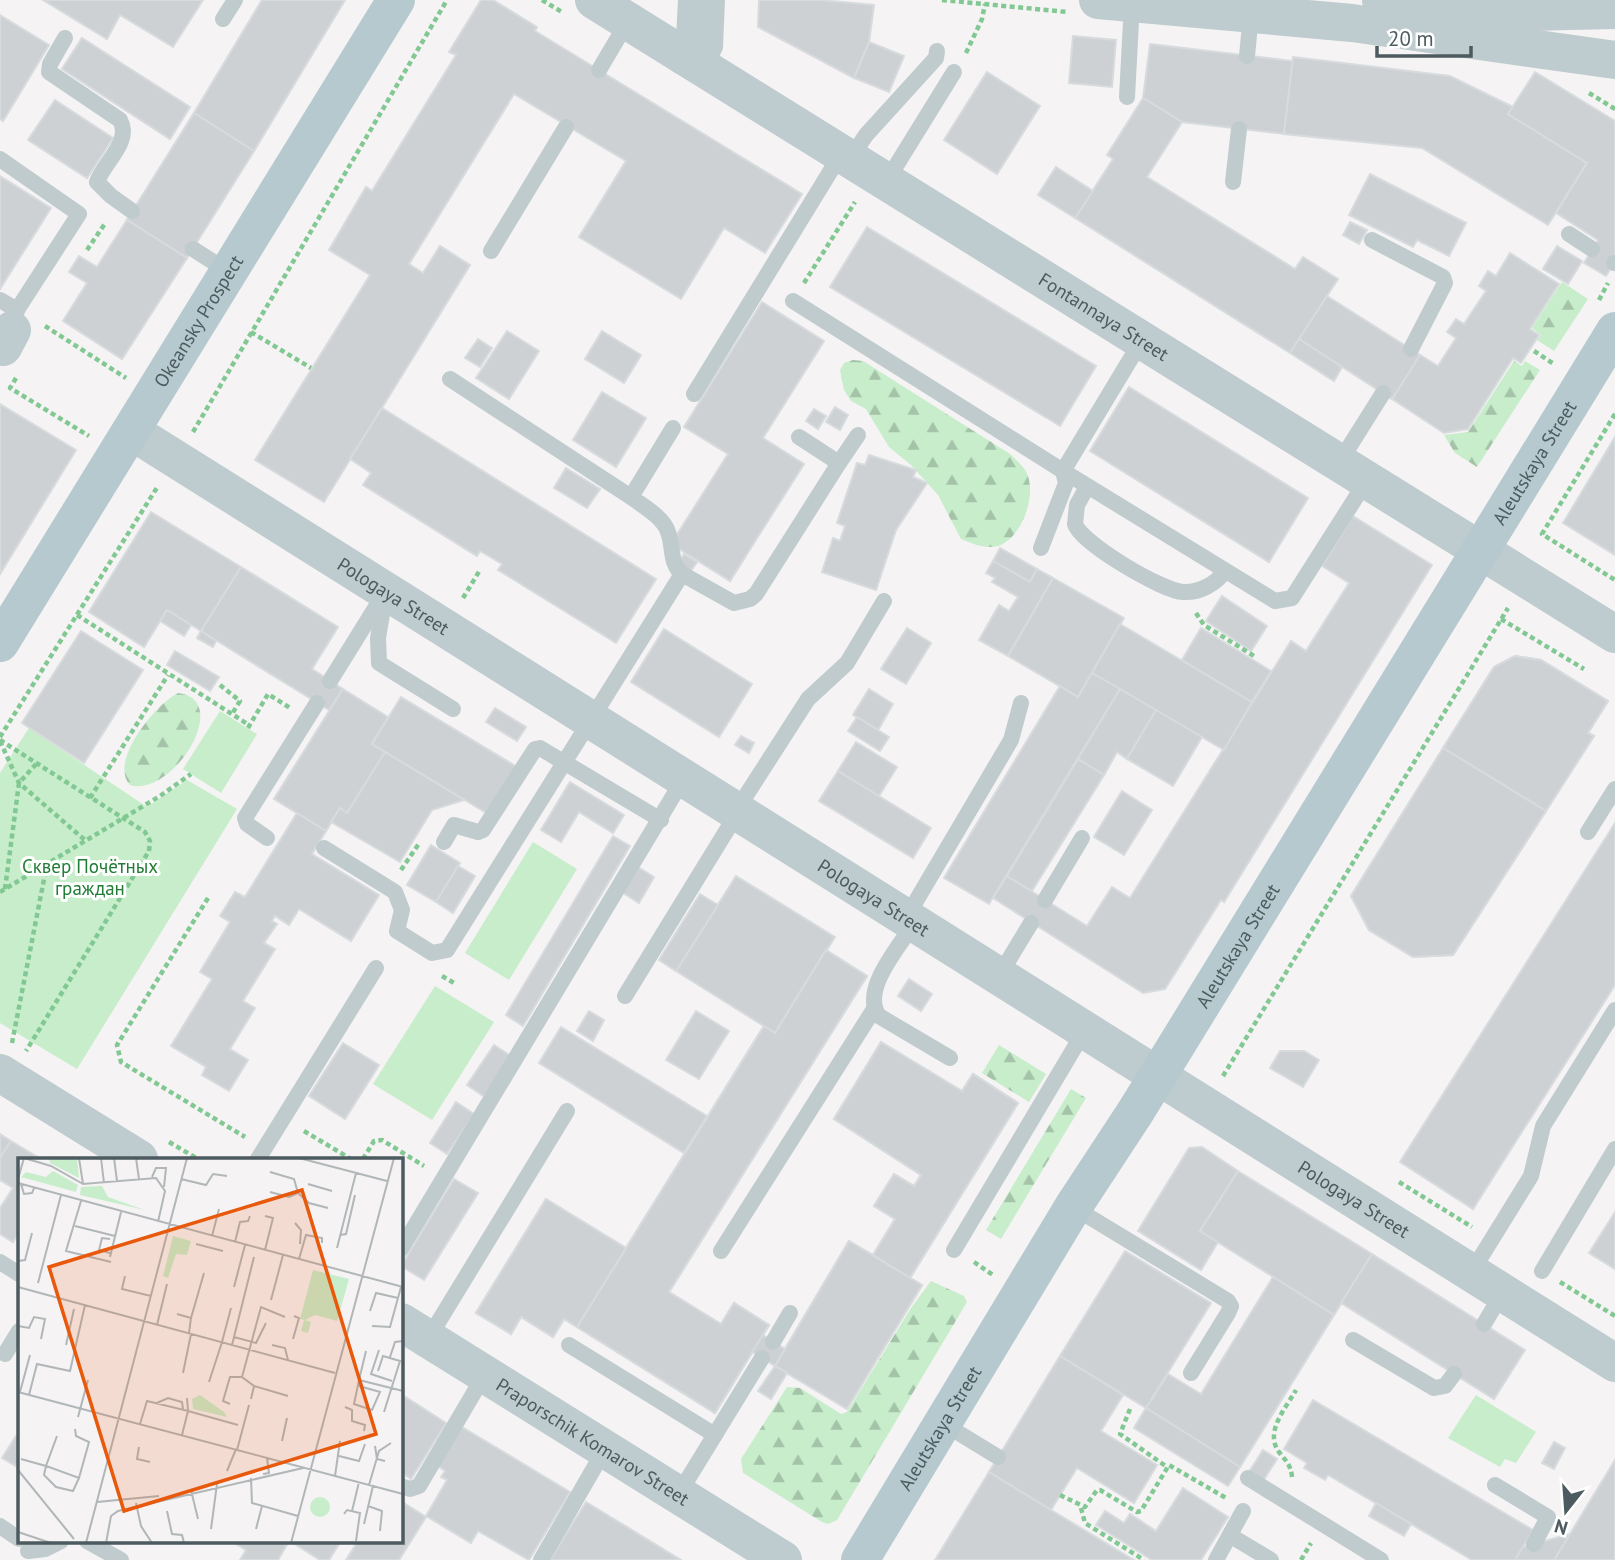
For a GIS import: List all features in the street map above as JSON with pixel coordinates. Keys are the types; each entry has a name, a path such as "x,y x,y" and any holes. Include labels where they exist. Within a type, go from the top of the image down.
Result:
{"main road":[{"name":"Okeansky Prospect","path":"0,643 396,0"},
{"name":"Fontannaya Street","path":"594,0 846,156 872,189 1142,340 1615,634"},
{"path":"695,62 697,0"},
{"path":"1115,1 1183,4 1251,14 1362,12 1527,24 1615,10"},
{"path":"1527,24 1615,60"},
{"name":"Aleutskaya Street","path":"860,1560 1073,1207 1158,1076 1615,331"},
{"name":"Pologaya Street","path":"131,431 1615,1363"},
{"path":"12,1058 138,1158"},
{"name":"Praporschik Komarov Street","path":"414,1330 783,1560"}],"lane":[{"path":"223,19 235,0"},
{"path":"695,62 715,47 717,0"},
{"path":"1115,1 1127,97"},
{"path":"1247,56 1251,14"},
{"path":"599,71 628,21"},
{"path":"65,38 50,64 49,72 120,120 124,126 121,142 97,182 132,211"},
{"path":"694,394 846,156 936,58 937,51"},
{"path":"872,189 954,72"},
{"path":"492,251 566,127"},
{"path":"1233,182 1240,129"},
{"path":"0,159 79,214 5,330"},
{"path":"1569,234 1592,249"},
{"path":"1372,240 1443,277 1445,283 1411,349"},
{"path":"193,249 229,272"},
{"path":"793,301 1275,601 1292,598 1353,471 1383,393"},
{"path":"1041,548 1066,483 1063,471 1142,340"},
{"path":"450,379 631,497 662,521 668,531 674,566 682,574 734,603 750,599 858,435"},
{"path":"631,497 673,429"},
{"path":"799,437 839,463"},
{"path":"1087,486 1077,505 1077,532 1170,590 1191,592 1209,586 1225,571"},
{"path":"324,848 390,888 400,900 402,910 397,932 432,953 447,950 682,574"},
{"path":"330,681 386,591"},
{"path":"386,591 378,638 379,663 453,709"},
{"path":"625,996 808,699 847,663 884,601"},
{"path":"267,838 247,824 245,818 317,703"},
{"path":"950,1058 879,1016 874,1009 873,998 910,920 1011,740 1021,703"},
{"path":"444,842 454,825 478,832 483,830 535,749 546,751 660,820"},
{"path":"402,1247 684,778"},
{"path":"1588,832 1615,789"},
{"path":"1045,900 1082,838"},
{"path":"999,976 1031,923"},
{"path":"261,1154 376,968"},
{"path":"721,1251 874,1009"},
{"path":"1484,1324 1487,1283 1531,1176 1537,1142 1544,1126 1615,1010"},
{"path":"954,1250 1085,1030"},
{"path":"414,1330 568,1111"},
{"path":"1542,1271 1615,1149"},
{"path":"1073,1207 1228,1301 1231,1306 1228,1314 1191,1373"},
{"path":"0,1262 18,1273"},
{"path":"773,1342 790,1313"},
{"path":"5,1354 18,1333"},
{"path":"1353,1340 1434,1388 1444,1386 1454,1374"},
{"path":"569,1345 715,1435"},
{"path":"678,1495 762,1358"},
{"path":"402,1486 410,1489 419,1486 485,1374"},
{"path":"944,1424 998,1457"},
{"path":"541,1560 605,1449"},
{"path":"1248,1478 1381,1560"},
{"path":"1495,1485 1548,1517 1534,1544"},
{"path":"1216,1560 1243,1511"},
{"path":"0,1527 24,1548 45,1549 59,1542"},
{"path":"1231,1536 1271,1560"},
{"path":"89,1542 121,1560"}],"path":[{"path":"0,739 175,459 447,0"},
{"path":"972,42 985,4"},
{"path":"793,301 872,189"},
{"path":"87,250 110,215"},
{"path":"5,330 24,338 36,320 126,379"},
{"path":"251,332 312,368"},
{"path":"1534,351 1560,368"},
{"path":"10,388 89,437"},
{"path":"1615,414 1542,534 1615,580"},
{"path":"457,608 480,570"},
{"path":"1191,592 1196,614 1204,625 1254,656"},
{"path":"77,615 248,726 268,694 295,711"},
{"path":"1224,1074 1501,619 1584,669"},
{"path":"90,798 168,675"},
{"path":"220,685 240,701 232,714"},
{"path":"0,739 145,832 150,841 149,851 12,1058"},
{"path":"0,739 19,783 86,841"},
{"path":"3,891 19,783 37,763"},
{"path":"3,891 86,841 120,817 160,796 191,774"},
{"path":"390,888 424,835 430,832 444,842"},
{"path":"12,1058 47,864"},
{"path":"208,898 117,1045 117,1054 121,1062 261,1154"},
{"path":"294,1125 349,1158"},
{"path":"364,1158 374,1140 382,1140 444,1178"},
{"path":"954,1250 1024,1292"},
{"path":"1283,1501 1292,1472 1276,1448 1274,1433 1296,1390"},
{"path":"1130,1409 1120,1429 1123,1438 1243,1511"},
{"path":"1081,1508 1100,1490 1137,1512 1140,1511 1167,1467"},
{"path":"1060,1495 1081,1508 1085,1523 1144,1560"},
{"path":"1301,1560 1309,1548"}],"green space":[{"path":"1562,282 1588,299 1554,351 1537,340 1541,335 1532,328"},
{"path":"863,361 1010,454 1022,466 1029,479 1029,501 1021,524 1007,542 988,547 961,539 938,495 911,465 889,447 866,409 851,401 844,390 840,370 844,363"},
{"path":"1514,361 1522,366 1525,361 1540,370 1477,467 1455,453 1444,435 1468,432"},
{"path":"178,693 194,699 200,712 198,729 191,746 163,777 146,785 130,785 125,775 125,762 130,748 147,721"},
{"path":"220,711 257,734 221,793 183,769"},
{"name":"Сквер Почётных граждан","path":"29,728 147,807 187,780 237,809 77,1069 0,1023 0,773"},
{"path":"533,842 577,869 509,980 465,953"},
{"path":"435,986 494,1022 432,1120 373,1084"},
{"path":"999,1045 1046,1074 1029,1102 982,1073"},
{"path":"1071,1089 1086,1098 1001,1239 986,1230"},
{"path":"931,1281 964,1296 967,1302 837,1520 828,1524 822,1522 743,1473 741,1459 787,1387 800,1388 841,1414 847,1412 911,1308"},
{"path":"1476,1395 1536,1432 1516,1463 1505,1459 1500,1467 1448,1438"}],"building":[{"path":"43,0 203,0 173,47 120,15 107,39"},
{"path":"262,0 345,0 254,151 194,113"},
{"path":"481,0 493,0 537,27 535,31 802,194 765,253 724,228 681,299 579,237 626,161 514,94 409,264 423,273 440,246 470,265 324,502 255,460 370,275 329,250 366,187 372,191 456,55 449,52"},
{"path":"759,0 820,0 874,5 869,42 854,78 758,27"},
{"path":"0,15 49,45 3,121 0,119"},
{"path":"1073,36 1116,40 1112,87 1069,83"},
{"path":"82,38 190,107 170,139 62,69"},
{"path":"869,42 904,56 889,92 854,78"},
{"path":"1150,44 1293,61 1284,134 1182,122 1143,98"},
{"path":"1293,57 1450,76 1513,107 1508,114 1587,163 1548,225 1422,148 1284,134"},
{"path":"987,72 1040,106 997,174 944,140"},
{"path":"1535,72 1615,121 1615,261 1606,276 1584,263 1598,240 1556,213 1587,163 1508,114"},
{"path":"1143,98 1182,122 1147,177 1295,269 1303,257 1338,279 1290,353 1075,218 1113,159 1107,155"},
{"path":"55,100 113,138 87,178 28,140"},
{"path":"194,113 254,151 187,258 127,220"},
{"path":"1056,167 1093,191 1075,218 1038,195"},
{"path":"1370,174 1466,223 1449,256 1417,240 1413,247 1349,215"},
{"path":"0,176 51,208 0,289"},
{"path":"127,220 187,258 122,359 63,321 87,283 69,272 79,256 97,267"},
{"path":"1350,222 1367,230 1359,244 1343,235"},
{"path":"867,227 1096,366 1060,426 830,287"},
{"path":"1557,246 1582,261 1568,284 1543,269"},
{"path":"1510,253 1559,284 1530,329 1539,335 1521,363 1513,358 1468,429 1444,433 1392,399 1420,355 1438,366 1456,338 1447,332 1456,319 1464,324 1486,291 1479,286 1488,271 1496,276"},
{"path":"1327,296 1420,355 1392,399 1299,339"},
{"path":"762,302 824,341 763,438 804,464 730,581 671,544 728,454 684,427"},
{"path":"507,331 539,351 509,399 476,378"},
{"path":"602,331 641,355 624,383 585,359"},
{"path":"478,339 492,348 480,367 465,358"},
{"path":"1299,339 1342,367 1334,381 1290,353"},
{"path":"1129,387 1308,498 1269,562 1090,451"},
{"path":"602,392 646,418 616,467 573,440"},
{"path":"0,404 76,450 0,574"},
{"path":"835,407 848,415 840,430 826,422"},
{"path":"382,408 656,579 616,643 498,570 502,564 480,551 477,556 363,485 371,473 350,459"},
{"path":"814,409 826,416 818,429 806,421"},
{"path":"1615,437 1615,555 1563,523"},
{"path":"869,455 916,470 913,477 927,483 896,530 876,590 822,572 833,538 840,541 845,526 837,523 857,463 865,465"},
{"path":"566,468 600,489 587,508 554,488"},
{"path":"151,512 241,567 201,631 167,610 144,647 89,612"},
{"path":"1353,516 1432,565 1224,902 1221,900 1165,989 1143,993 993,898 1007,876 1087,926 1112,887 1130,898 1291,641 1306,651 1349,583 1322,566"},
{"path":"1000,548 1037,569 1030,582 993,561"},
{"path":"684,554 697,562 689,574 677,566"},
{"path":"993,561 1030,582 1037,569 1053,578 1008,656 979,640 999,605 1009,611 1018,597 992,582 995,578 986,573"},
{"path":"241,567 338,627 312,669 343,689 329,710 201,631"},
{"path":"1053,578 1124,618 1078,697 1008,656"},
{"path":"1222,596 1267,626 1251,651 1206,621"},
{"path":"167,610 191,625 184,636 160,621"},
{"path":"1120,624 1252,702 1224,750 1092,673"},
{"path":"907,628 931,643 906,684 881,669"},
{"path":"1201,628 1271,671 1252,702 1182,660"},
{"path":"664,629 752,684 719,737 631,682"},
{"path":"81,631 143,670 84,763 22,723"},
{"path":"201,631 216,641 213,647 197,638"},
{"path":"175,651 219,677 210,691 167,665"},
{"path":"1515,656 1541,660 1608,701 1588,733 1594,736 1453,955 1413,957 1369,930 1351,896 1494,667"},
{"path":"1515,656 1541,660 1608,701 1588,733 1594,736 1546,811 1443,748 1494,667"},
{"path":"1092,673 1120,689 989,904 944,878 1060,686 1078,697"},
{"path":"343,689 388,717 372,744 385,752 347,813 340,808 326,831 274,799"},
{"path":"869,689 893,704 878,730 853,715"},
{"path":"1120,689 1156,710 1127,759 1117,752 1104,775 1078,759"},
{"path":"401,697 517,767 488,814 372,744"},
{"path":"495,708 526,727 517,741 486,722"},
{"path":"1156,710 1202,737 1173,786 1127,759"},
{"path":"857,717 889,737 880,751 848,731"},
{"path":"741,736 754,743 749,753 735,745"},
{"path":"856,742 897,767 879,796 838,771"},
{"path":"1443,748 1546,811 1453,955 1413,957 1369,930 1351,896"},
{"path":"385,752 464,800 432,810 400,862 331,822 340,808 347,813"},
{"path":"1078,759 1104,775 1032,891 1007,876"},
{"path":"838,771 931,828 913,858 819,801"},
{"path":"570,782 624,815 613,833 579,812 561,842 541,830"},
{"path":"1122,791 1152,810 1124,855 1094,837"},
{"path":"297,813 326,831 312,854 379,895 351,941 299,909 289,925 275,916 272,921 277,924 264,943 275,949 243,1001 255,1008 230,1049 248,1060 229,1091 202,1075 206,1067 171,1046 212,979 200,972 230,922 220,916 235,892 245,897"},
{"path":"1615,823 1615,985 1473,1209 1400,1162"},
{"path":"613,836 630,846 523,1026 506,1015"},
{"path":"431,845 460,863 436,902 407,885"},
{"path":"458,866 475,876 453,913 436,902"},
{"path":"638,867 654,877 639,903 623,893"},
{"path":"736,876 835,937 775,1033 676,971"},
{"path":"700,894 718,905 676,971 659,960"},
{"path":"826,950 867,976 669,1292 721,1324 734,1303 769,1325 715,1413 564,1319 553,1337 521,1317 511,1334 476,1313 546,1199 626,1248 764,1026 775,1033"},
{"path":"826,950 867,976 669,1292 721,1324 734,1303 769,1325 715,1413 577,1327 764,1026 775,1033"},
{"path":"909,979 932,994 921,1011 898,996"},
{"path":"589,1011 604,1020 593,1041 577,1031"},
{"path":"696,1011 729,1031 699,1079 666,1060"},
{"path":"561,1027 707,1116 684,1153 539,1063"},
{"path":"881,1042 962,1091 973,1074 1018,1103 910,1278 922,1285 847,1409 775,1366 849,1241 873,1255 895,1219 874,1206 894,1174 914,1186 921,1175 834,1119"},
{"path":"881,1042 962,1091 973,1074 1018,1103 910,1278 873,1255 895,1219 874,1206 894,1174 914,1186 921,1175 834,1119"},
{"path":"343,1043 379,1065 345,1119 309,1096"},
{"path":"494,1045 511,1056 485,1097 467,1085"},
{"path":"1280,1051 1304,1051 1319,1060 1303,1087 1270,1068"},
{"path":"456,1102 474,1114 447,1154 430,1143"},
{"path":"0,1134 11,1141 0,1158"},
{"path":"11,1141 39,1158 18,1158 18,1234 13,1242 0,1234 0,1208 13,1188 0,1180 0,1158"},
{"path":"1202,1147 1238,1171 1200,1231 1218,1242 1201,1270 1138,1231 1189,1148"},
{"path":"1238,1171 1372,1254 1334,1315 1200,1231"},
{"path":"454,1179 478,1193 424,1280 402,1264"},
{"path":"546,1199 626,1248 577,1327 564,1319 553,1337 521,1317 511,1334 476,1313"},
{"path":"1615,1212 1615,1269 1589,1253"},
{"path":"849,1241 922,1285 847,1409 775,1366"},
{"path":"1125,1251 1211,1303 1146,1408 1060,1356"},
{"path":"1372,1254 1525,1350 1494,1399 1341,1303"},
{"path":"1273,1277 1334,1315 1240,1467 1146,1408 1168,1374 1201,1394"},
{"path":"763,1335 785,1349 775,1366 752,1352"},
{"path":"1060,1356 1123,1395 1101,1431 1157,1465 1134,1503 1077,1468 1051,1510 989,1472"},
{"path":"775,1366 787,1373 771,1399 758,1391"},
{"path":"402,1395 446,1423 411,1479 402,1473"},
{"path":"1313,1400 1533,1530 1515,1560 1472,1560 1328,1475 1325,1480 1304,1468 1307,1463 1284,1449"},
{"path":"1146,1408 1240,1467 1228,1486 1134,1428"},
{"path":"462,1427 570,1492 529,1560 478,1531 471,1543 426,1516 447,1480 441,1477 445,1471 438,1466"},
{"path":"16,1436 18,1437 18,1467 2,1458"},
{"path":"1554,1442 1565,1448 1554,1469 1542,1463"},
{"path":"1263,1450 1277,1459 1263,1481 1249,1472"},
{"path":"1615,1460 1615,1560 1554,1560 1570,1534"},
{"path":"989,1472 1051,1510 1134,1560 935,1560"},
{"path":"1183,1488 1228,1517 1201,1560 1152,1560 1096,1525 1105,1511 1124,1523 1130,1514 1156,1531"},
{"path":"402,1502 426,1517 399,1560 346,1560 357,1542 402,1542"},
{"path":"586,1502 681,1560 550,1560"},
{"path":"1376,1503 1411,1524 1404,1536 1369,1516"},
{"path":"1570,1534 1554,1560 1515,1560 1523,1547"},
{"path":"233,1542 288,1542 278,1560 240,1560 246,1550"},
{"path":"292,1542 340,1542 329,1560 320,1560"}]}
